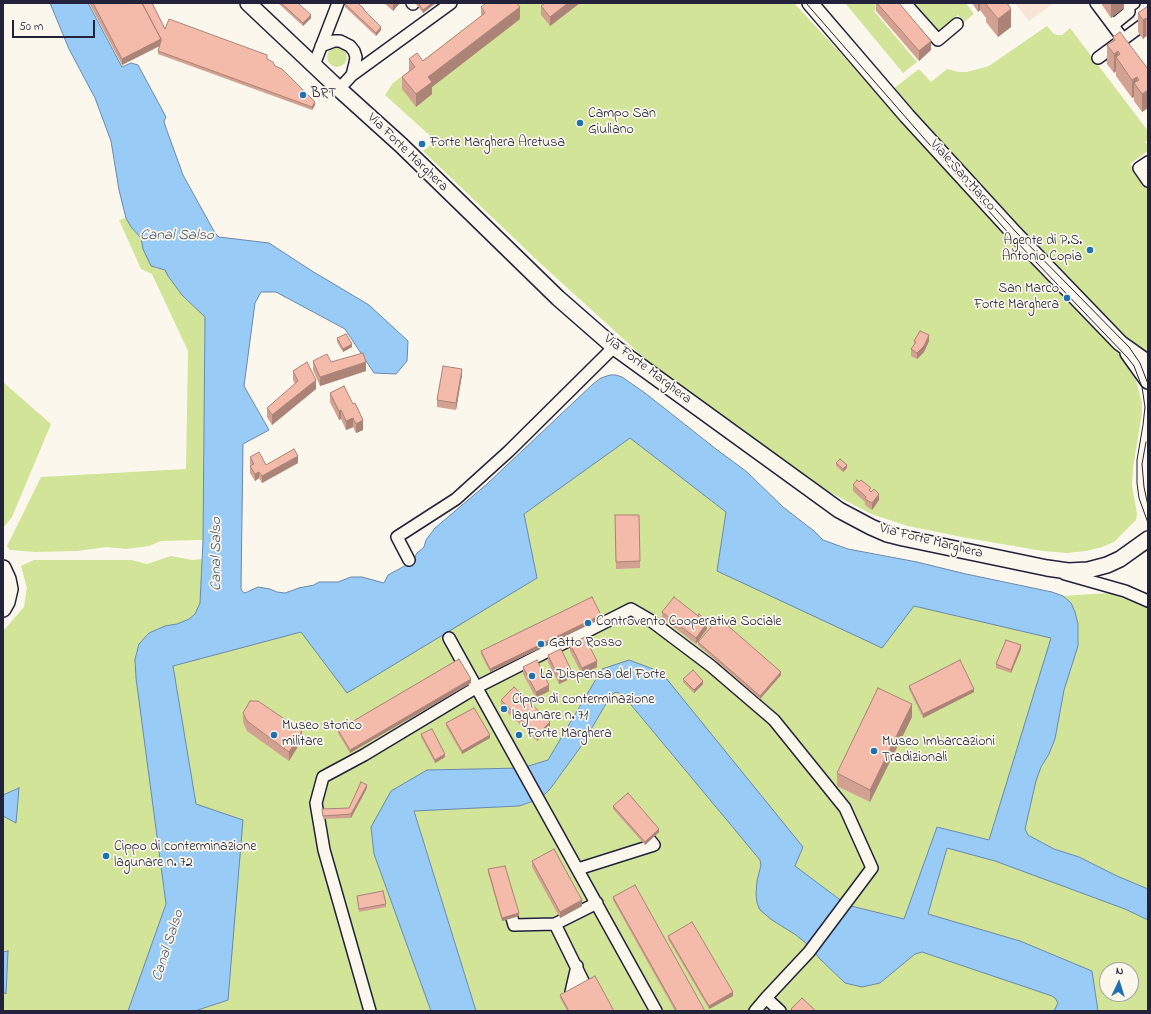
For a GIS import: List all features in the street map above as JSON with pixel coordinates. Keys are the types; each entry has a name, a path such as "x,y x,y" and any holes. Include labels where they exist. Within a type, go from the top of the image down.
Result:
{"street":[{"name":"Via Forte Marghera","path":"248,3 401,145 558,298 614,347 839,510 887,534 929,544 1068,571 1088,570 1115,562 1148,539"},
{"path":"314,65 338,3"},
{"path":"339,89 352,75 451,3"},
{"name":"Viale San Marco","path":"810,3 966,182 1120,343 1148,381"},
{"path":"905,3 938,40 957,24"},
{"path":"1096,3 1123,39"},
{"path":"1113,25 1129,12 1129,6 1134,3"},
{"path":"1098,58 1148,21"},
{"path":"321,46 334,41 340,41 350,46 354,50 356,57 356,63 352,75"},
{"path":"1148,162 1139,168 1148,181"},
{"name":"Viale San Marco","path":"1120,343 1148,362"},
{"path":"409,560 397,537 456,499 509,451 614,347"},
{"name":"Via Forte Marghera","path":"1130,552 1148,528"},
{"path":"3,568 8,579 10,589 7,602 3,609"},
{"path":"1047,568 1125,591 1148,601"},
{"path":"370,1011 324,850 316,803 323,778 477,687 631,609 650,620 711,666 774,720 845,808 872,868 809,952 755,1011"},
{"path":"449,638 540,799 656,1011"},
{"path":"578,869 654,845 650,840"},
{"path":"512,918 514,925 555,924 597,903"},
{"path":"555,924 577,966 585,985"},
{"path":"571,992 577,966"},
{"path":"766,998 780,1011"}],"shaded area":[{"path":"1015,3 1054,3 1029,21"}],"green space":[{"path":"498,3 794,3 1118,353 1128,366 1135,377 1142,403 1132,486 1137,514 1136,520 1114,542 1086,551 1067,553 1043,551 908,526 871,514 822,488 650,363 540,263 423,151 436,141 385,95 393,83"},
{"path":"845,3 884,3 874,11 917,62 903,73"},
{"path":"914,3 966,3 974,14 964,22 958,15 938,32"},
{"path":"1047,26 1054,34 1058,35 1062,35 1070,28 1148,131 1148,140 1145,142 1148,145 1148,151 1130,164 1148,188 1148,359 1144,357 1019,231 893,89 919,69 931,82 947,69 958,72 967,72 989,66"},
{"path":"333,47 341,47 347,53 347,61 341,67 333,67 327,61 327,53"},
{"path":"126,218 131,227 141,238 143,249 156,268 165,270 182,295 205,317 203,540 161,541 149,546 126,549 107,547 77,551 35,552 10,550 7,546 41,477 186,469 188,351 152,274 141,269 119,220"},
{"path":"3,382 51,424 12,517 3,528"},
{"name":"Forte Marghera","path":"630,438 726,512 717,571 914,606 1052,638 989,840 937,827 904,919 847,905 794,866 602,669 548,760 522,768 427,770 391,791 371,827 374,854 431,1011 195,1011 228,1000 173,666 301,632 347,692 524,514"},
{"path":"171,556 192,560 202,559 200,603 195,614 189,619 177,624 165,626 149,633 136,652 136,678 166,904 128,1011 3,1011 3,992 6,993 8,951 3,952 3,816 16,822 18,788 3,795 3,631 24,607 27,588 21,566 34,560 131,560 147,564"},
{"path":"1109,593 1148,608 1148,889 1117,876 1079,857 1054,849 1028,835 1025,829 1036,781 1041,767 1049,754 1064,690 1078,646 1071,603 1063,596"},
{"name":"Forte Marghera","path":"616,692 621,693 760,860 761,865 757,881 772,920 796,934 812,948 819,958 845,983 862,987 880,983 915,954 922,952 1052,996 1057,1000 1057,1008 1054,1011 476,1011 414,810 519,806 534,802 550,789 582,745 611,695"},
{"path":"947,848 995,861 1125,909 1148,920 1148,1011 1098,1011 1092,971 1020,941 928,915"}],"water":[{"name":"Canal Salso","path":"50,3 88,3 122,67 131,63 138,65 166,117 164,121 166,128 183,175 215,233 219,237 269,243 369,305 408,341 407,361 396,374 374,373 345,329 276,292 261,292 255,303 244,386 269,430 243,444 241,589 243,592 245,593 258,587 285,593 314,585 319,582 338,582 351,577 362,577 384,583 388,575 412,562 417,553 424,547 426,540 435,528 487,484 593,384 601,378 610,375 622,377 747,472 783,507 814,531 823,540 848,549 917,562 1052,592 1063,596 1071,603 1078,624 1078,646 1064,690 1055,739 1049,754 1041,767 1036,781 1025,829 1028,835 1054,849 1079,857 1117,876 1148,889 1148,920 1125,909 995,861 947,848 928,914 1020,941 1092,971 1098,1011 1054,1011 1058,1003 1052,996 922,952 915,954 880,983 862,987 845,983 819,958 812,948 760,910 757,903 756,894 757,881 761,865 760,860 622,694 616,692 611,695 582,745 550,789 540,799 519,806 414,811 476,1011 431,1011 374,854 371,827 391,791 427,770 522,768 548,760 602,669 629,660 661,672 803,847 795,866 847,905 904,919 937,827 989,840 1051,638 914,606 882,648 717,571 726,512 630,438 524,514 537,578 347,693 301,632 173,666 196,804 243,820 228,1000 195,1011 128,1011 166,904 136,678 135,659 139,644 149,633 165,626 177,624 189,619 195,614 200,603 203,540 205,317 182,295 165,270 151,266 143,249 141,238 131,227 126,218 119,190 111,141 95,98 69,49"},
{"path":"19,788 16,823 3,816 3,795"},
{"path":"8,951 6,994 3,992 3,952"}],"building":[{"path":"93,3 142,3 161,39 122,59"},
{"path":"142,3 152,3 165,29 169,19 267,55 267,59 273,62 275,66 282,69 315,102 312,107 158,51 161,39"},
{"path":"281,3 298,3 311,15 303,23"},
{"path":"358,3 381,27 376,33 345,4"},
{"path":"418,3 432,3 423,10"},
{"path":"486,3 517,3 520,7 428,77 432,82 416,94 402,77 415,67 409,59 417,53 423,61 485,13 481,7"},
{"path":"545,3 568,3 550,17 541,6"},
{"path":"877,3 899,3 931,41 919,51"},
{"path":"1007,3 1011,9 998,19 986,4"},
{"path":"1148,6 1148,21 1146,18 1143,20 1138,13"},
{"path":"1120,32 1148,69 1148,90 1142,94 1134,83 1139,80 1137,77 1132,80 1116,57 1120,54 1118,51 1114,54 1107,45 1115,40 1113,37"},
{"path":"920,331 929,335 924,346 917,353 911,349 916,342 914,341"},
{"path":"346,334 352,344 343,349 337,338"},
{"path":"363,353 366,362 320,377 313,361 327,354 331,362"},
{"path":"307,362 316,380 272,415 267,408 298,381 293,371"},
{"path":"443,366 462,369 456,403 437,400"},
{"path":"344,386 353,404 355,403 363,420 356,424 353,418 346,421 330,393"},
{"path":"294,449 298,456 262,476 259,472 255,474 250,466 254,464 250,457 259,452 266,465"},
{"path":"840,459 847,465 843,469 836,463"},
{"path":"857,480 859,482 861,480 871,488 869,490 871,492 874,489 879,494 872,503 865,499 866,497 853,485"},
{"path":"615,515 639,515 640,561 616,562"},
{"path":"592,597 601,615 490,669 481,651"},
{"path":"674,597 707,623 696,638 662,612"},
{"path":"699,614 708,622 707,624 698,616"},
{"path":"719,618 781,672 760,696 698,642"},
{"path":"585,637 597,661 582,668 570,644"},
{"path":"1006,640 1021,645 1011,670 996,664"},
{"path":"561,649 572,672 559,678 548,655"},
{"path":"459,659 471,679 350,750 338,730"},
{"path":"537,660 549,685 536,692 523,667"},
{"path":"960,660 974,689 923,714 909,686"},
{"path":"693,670 703,681 694,690 683,679"},
{"path":"514,687 550,722 537,735 501,700"},
{"name":"Museo Imbarcazioni Tradizionali","path":"878,688 912,704 870,790 837,773"},
{"name":"Museo storico militare","path":"250,701 258,701 302,731 289,752 247,721 243,713"},
{"path":"474,708 490,735 462,751 446,723"},
{"path":"432,729 445,754 435,760 421,734"},
{"path":"361,782 367,785 351,814 323,816 322,809 349,808"},
{"path":"628,793 659,829 645,842 613,806"},
{"path":"554,849 582,900 560,912 532,861"},
{"path":"505,866 519,913 502,918 488,869"},
{"path":"635,885 705,1011 677,1011 613,897"},
{"path":"383,891 386,904 359,909 357,896"},
{"path":"692,922 733,992 709,1006 668,936"},
{"path":"595,976 614,1011 569,1011 560,995"},
{"path":"802,998 816,1011 793,1011 791,1009"}],"tram line":[{"path":"806,3 1012,237 1134,366 1142,387 1145,407 1137,460 1137,483 1139,498 1148,523"},
{"path":"935,142 1016,232 1129,347 1140,363 1148,384"},
{"path":"1146,442 1142,464 1144,487 1148,506"}],"place":[{"name":"BRT","path":"303,95"},
{"name":"Campo San Giuliano","path":"580,123"},
{"name":"Forte Marghera Aretusa","path":"422,144"},
{"name":"Agente di P.S. Antonio Copia","path":"1090,250"},
{"name":"San Marco Forte Marghera","path":"1067,298"},
{"name":"Controvento Cooperativa Sociale","path":"588,623"},
{"name":"Gatto Rosso","path":"541,644"},
{"name":"La Dispensa del Forte","path":"532,676"},
{"name":"Cippo di conterminazione lagunare n. 71","path":"504,709"},
{"name":"Museo storico militare","path":"274,735"},
{"name":"Forte Marghera","path":"519,735"},
{"name":"Museo Imbarcazioni Tradizionali","path":"874,751"},
{"name":"Cippo di conterminazione lagunare n. 72","path":"106,856"}]}
